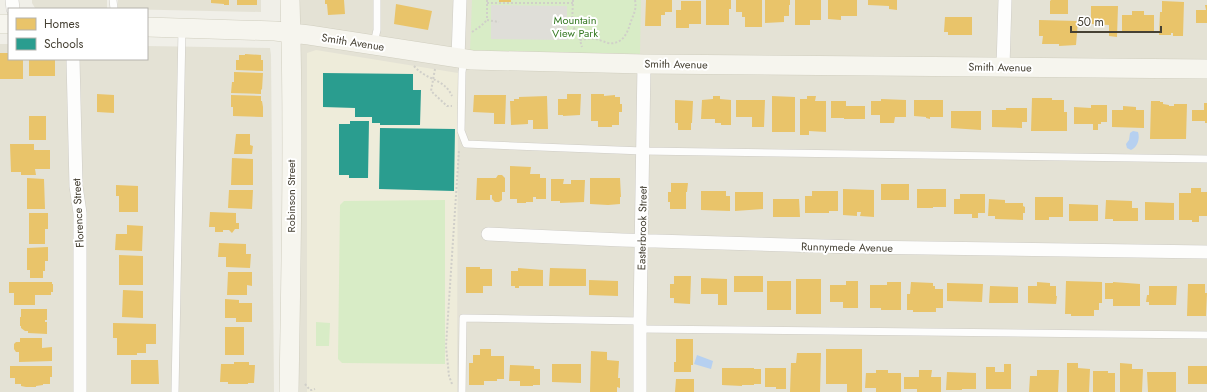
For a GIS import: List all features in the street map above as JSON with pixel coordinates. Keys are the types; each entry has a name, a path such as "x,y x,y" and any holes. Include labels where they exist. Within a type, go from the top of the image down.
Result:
{"street":[{"name":"Robinson Street","path":"289,392 291,206 290,0"},
{"path":"460,0 461,58"},
{"path":"1003,67 1005,0"},
{"name":"Smith Avenue","path":"148,27 275,31 472,60 644,64 1207,69"},
{"name":"Florence Street","path":"73,60 76,186 80,213 80,392"},
{"name":"Easterbrook Street","path":"640,392 644,64"},
{"name":"Runnymede Avenue","path":"488,234 642,241 864,248 1207,252"}],"lane":[{"path":"374,45 377,30 377,0"},
{"path":"175,392 182,28"},
{"path":"461,58 461,131 466,144 643,151 1207,159"},
{"path":"462,392 463,318 641,325 1207,335"}],"path":[{"path":"471,33 487,20 487,0"},
{"path":"573,0 572,24 580,40 584,62"},
{"path":"580,40 591,38 610,43 616,43 621,40 628,32 635,14 635,0"},
{"path":"487,3 573,3"},
{"path":"487,20 499,22"},
{"path":"412,64 423,75 441,83 447,88 452,99"},
{"path":"435,68 431,91 447,106 462,106"},
{"path":"449,376 446,346 458,151 461,131"}],"shaded area":[{"path":"32,0 107,0 107,8 35,8"},
{"path":"118,0 261,0 261,12 118,8"},
{"path":"299,0 1207,0 1207,392 295,392 301,41"},
{"path":"491,5 567,6 567,40 491,39"},
{"path":"0,44 8,44 8,60 148,60 148,46 270,48 274,392 0,392"},
{"path":"316,50 458,73 457,392 307,392 307,53"}],"green space":[{"name":"Mountain View Park","path":"472,0 641,0 640,54 470,51"},
{"path":"445,200 445,364 342,363 338,359 340,205 344,201"},
{"path":"316,322 330,323 329,346 316,346"}],"water":[{"path":"1133,131 1138,132 1139,140 1137,145 1131,150 1127,148 1126,144 1129,140 1130,133"},
{"path":"697,355 713,361 711,369 694,364"}],"building: Homes":[{"path":"211,0 229,0 229,5 211,3"},
{"path":"237,0 257,0 257,5 237,5"},
{"path":"325,0 344,0 345,14 328,15"},
{"path":"499,0 511,0 511,2 499,2"},
{"path":"646,0 672,0 672,12 665,12 665,15 661,15 661,26 645,26"},
{"path":"706,0 731,0 731,9 729,9 729,25 706,25"},
{"path":"736,0 762,0 762,27 745,27 745,17 742,17 742,12 736,12"},
{"path":"765,0 790,0 789,16 784,16 784,22 765,23"},
{"path":"795,0 821,0 821,20 810,20 810,25 795,25"},
{"path":"828,0 857,0 857,16 841,16 841,20 828,19"},
{"path":"868,0 897,0 897,10 889,9 889,6 868,5"},
{"path":"1051,0 1068,0 1068,14 1050,14"},
{"path":"681,1 701,1 701,24 689,24 689,28 676,28 676,10 681,10"},
{"path":"1162,1 1184,2 1183,36 1173,36 1173,33 1171,33 1171,35 1159,35"},
{"path":"396,4 432,11 428,30 394,24"},
{"path":"1205,5 1207,5 1207,23 1196,23 1196,10 1206,10"},
{"path":"1091,6 1118,6 1117,37 1109,36 1109,25 1091,24"},
{"path":"1132,11 1144,11 1144,15 1154,15 1154,33 1122,32 1122,15 1132,15"},
{"path":"945,17 972,17 972,35 948,35 948,32 944,32"},
{"path":"1039,20 1078,21 1076,45 1059,46 1059,44 1042,44 1043,36 1039,36"},
{"path":"0,53 8,53 8,60 23,60 23,79 0,79"},
{"path":"239,55 261,55 261,60 263,60 263,71 236,70 236,60 239,60"},
{"path":"29,60 55,60 55,76 29,76"},
{"path":"234,72 263,73 261,94 231,93 232,82 234,82"},
{"path":"97,94 114,95 114,113 97,112"},
{"path":"567,94 581,94 580,115 558,115 558,99 567,99"},
{"path":"591,94 604,94 604,96 615,95 615,97 620,97 622,112 619,112 619,125 612,125 612,127 598,127 598,121 591,121"},
{"path":"231,95 261,96 263,117 233,116"},
{"path":"474,95 506,95 505,124 494,124 494,113 473,112"},
{"path":"547,96 548,129 533,129 533,120 528,120 528,124 511,125 510,101 519,99 519,97"},
{"path":"713,96 720,96 720,99 731,100 731,125 721,125 721,123 715,123 715,119 701,119 702,100 713,99"},
{"path":"772,96 795,97 795,132 772,132"},
{"path":"807,96 816,96 815,101 826,101 826,132 809,131 809,135 800,135 800,99 807,99"},
{"path":"1032,98 1052,98 1052,100 1064,100 1064,112 1067,112 1067,131 1031,131"},
{"path":"881,99 906,100 906,117 895,117 894,123 880,123 880,115 871,115 871,101 881,101"},
{"path":"675,100 693,101 691,130 678,130 678,123 675,123"},
{"path":"736,100 765,100 764,127 752,127 752,117 736,117"},
{"path":"914,100 943,100 943,117 930,117 930,119 926,117 914,116"},
{"path":"831,101 846,101 846,106 865,106 865,119 831,118"},
{"path":"1151,101 1160,101 1169,106 1174,106 1174,104 1187,104 1186,139 1150,139"},
{"path":"1204,103 1207,103 1207,123 1205,123 1205,121 1192,121 1192,110 1204,110"},
{"path":"1091,105 1107,105 1107,122 1101,122 1101,124 1098,124 1098,130 1093,130 1093,124 1074,124 1074,107 1091,108"},
{"path":"1123,106 1136,107 1136,110 1144,110 1144,128 1112,127 1112,110 1123,110"},
{"path":"1006,108 1027,108 1027,122 1022,122 1022,128 992,127 992,110 1006,110"},
{"path":"951,111 981,111 981,130 951,128"},
{"path":"29,116 46,116 46,140 29,140"},
{"path":"236,134 250,134 250,145 253,146 252,154 234,154"},
{"path":"10,144 34,144 34,150 50,150 50,169 35,169 36,175 21,175 21,172 11,172"},
{"path":"232,158 253,159 253,185 231,185"},
{"path":"510,166 531,167 530,174 540,174 540,178 546,178 546,199 536,199 536,197 533,197 533,202 517,203 517,199 510,199"},
{"path":"498,175 502,175 505,178 505,192 502,192 502,200 495,202 492,199 492,195 490,195 490,200 476,200 477,178 496,178"},
{"path":"27,178 44,179 45,209 27,209"},
{"path":"590,178 620,178 620,204 590,204"},
{"path":"551,179 564,179 563,184 571,184 571,180 585,180 584,202 560,203 560,201 551,201"},
{"path":"671,183 688,183 686,192 686,209 670,209 668,192 671,192"},
{"path":"881,184 909,184 909,200 881,200"},
{"path":"116,185 138,186 138,212 119,212 119,196 116,196"},
{"path":"1191,188 1201,188 1201,192 1207,192 1207,216 1199,216 1199,222 1192,222 1192,220 1179,220 1179,193 1191,193"},
{"path":"843,189 874,190 874,217 860,216 861,212 857,212 857,216 843,215"},
{"path":"917,189 946,189 946,207 917,208"},
{"path":"229,190 253,190 252,209 228,208"},
{"path":"701,191 726,191 726,196 730,196 730,211 701,210"},
{"path":"812,191 838,191 838,211 829,211 829,213 805,213 805,196 812,196"},
{"path":"735,192 763,192 763,209 735,211"},
{"path":"960,194 985,194 985,213 978,213 978,218 972,218 972,214 954,214 954,199 960,199"},
{"path":"1035,197 1063,197 1063,217 1049,217 1049,220 1035,220"},
{"path":"773,199 799,199 800,217 773,217"},
{"path":"989,199 1005,200 1005,203 1023,203 1025,213 1023,213 1023,220 995,219 995,216 988,216"},
{"path":"1106,200 1132,201 1132,208 1138,208 1138,221 1113,221 1113,219 1105,219"},
{"path":"1145,202 1174,203 1174,220 1145,220"},
{"path":"1069,204 1098,205 1098,221 1069,221"},
{"path":"210,212 236,213 236,223 239,223 239,229 235,229 232,233 229,230 215,232 215,227 209,227"},
{"path":"29,213 48,213 48,229 45,229 45,244 29,244"},
{"path":"127,225 143,226 142,251 115,250 116,234 127,234"},
{"path":"219,243 246,244 246,254 251,254 250,268 226,267 226,257 218,257"},
{"path":"48,247 48,261 45,261 43,278 30,278 30,270 27,270 27,248"},
{"path":"119,255 143,256 143,285 119,285"},
{"path":"466,267 492,269 492,286 483,286 483,293 466,293"},
{"path":"518,268 543,270 543,286 519,286 519,288 515,288 515,286 511,286 511,271 518,271"},
{"path":"550,268 586,269 586,286 549,286"},
{"path":"228,272 252,272 252,286 247,285 247,295 227,295"},
{"path":"674,276 691,276 690,304 674,303 674,298 670,298 670,284 674,284"},
{"path":"734,276 763,276 763,292 734,292"},
{"path":"701,278 727,279 727,305 718,305 718,294 701,294"},
{"path":"796,279 821,279 821,314 796,314"},
{"path":"589,280 618,281 618,296 589,295"},
{"path":"767,281 791,281 791,310 767,310"},
{"path":"846,281 858,281 858,308 843,308 843,302 830,302 830,285 846,285"},
{"path":"1066,281 1102,282 1102,303 1099,303 1099,310 1094,310 1094,316 1071,316 1071,314 1065,314"},
{"path":"9,282 52,282 53,292 51,292 51,295 35,295 35,305 14,305 14,293 9,293"},
{"path":"887,282 901,282 901,310 881,310 881,308 870,308 870,285 887,285"},
{"path":"911,282 933,283 935,289 943,289 943,308 936,308 936,312 913,312 913,310 907,310 907,294 910,294"},
{"path":"1037,282 1050,283 1050,286 1056,286 1056,304 1028,303 1028,286 1037,286"},
{"path":"1113,282 1140,284 1140,306 1113,306 1113,299 1105,299 1105,283"},
{"path":"947,283 983,284 982,302 947,301"},
{"path":"1188,284 1205,284 1205,293 1207,293 1206,316 1187,316"},
{"path":"990,286 1018,287 1018,303 989,303"},
{"path":"1149,286 1177,286 1176,305 1149,305 1149,302 1146,302 1147,295 1149,295"},
{"path":"123,290 143,291 143,318 122,317"},
{"path":"225,299 239,300 239,303 252,303 252,322 236,322 236,318 225,318"},
{"path":"21,309 47,309 47,320 45,320 45,322 47,322 47,334 28,333 28,331 21,328"},
{"path":"113,323 156,324 156,344 146,344 146,353 137,353 137,355 117,355 117,338 113,338"},
{"path":"225,327 244,327 244,355 225,355"},
{"path":"20,338 42,338 42,348 52,347 52,361 19,362 19,352 16,352 14,349 14,344 16,342 20,342"},
{"path":"676,339 693,339 693,365 691,365 691,372 674,372 674,362 676,362"},
{"path":"480,349 491,349 491,356 504,356 504,379 497,379 497,381 484,381 484,385 469,385 469,363 473,363 473,355 480,355"},
{"path":"826,349 862,349 862,392 847,392 847,384 826,384"},
{"path":"591,351 607,352 607,360 619,361 618,378 620,378 620,388 617,387 617,392 590,392"},
{"path":"797,353 821,353 820,392 790,392 791,363 796,363"},
{"path":"131,360 158,360 159,384 131,384"},
{"path":"234,362 249,362 249,365 255,365 254,383 228,384 228,382 220,382 221,364 234,364"},
{"path":"1067,363 1078,363 1078,368 1090,369 1089,392 1067,392"},
{"path":"1120,363 1132,364 1132,369 1143,369 1142,392 1120,392"},
{"path":"552,364 581,364 581,383 552,382"},
{"path":"1004,364 1011,364 1011,389 986,389 986,367 995,367 995,372 1004,372"},
{"path":"510,365 534,366 534,369 540,369 540,385 520,386 520,381 509,381"},
{"path":"10,366 52,366 52,377 50,377 50,384 43,384 36,387 26,387 21,386 21,384 15,384 15,378 10,378"},
{"path":"1188,366 1207,366 1207,384 1188,384"},
{"path":"722,368 761,369 761,384 742,386 722,385"},
{"path":"765,368 786,368 786,389 765,387"},
{"path":"876,370 888,370 888,373 901,373 901,392 876,392 876,388 865,388 866,373 876,373"},
{"path":"919,370 932,370 931,377 941,377 941,392 917,392 917,389 904,389 904,377 919,377"},
{"path":"1037,370 1059,370 1058,392 1029,392 1030,376 1037,376"},
{"path":"1093,371 1108,371 1108,373 1115,373 1115,392 1093,392"},
{"path":"947,372 976,373 976,389 946,390"},
{"path":"1147,372 1176,372 1176,392 1148,392"},
{"path":"676,379 694,379 694,392 675,392"}],"building: Schools":[{"path":"323,73 413,74 413,90 421,90 420,125 380,125 380,123 372,123 372,117 355,117 355,108 323,107"},
{"path":"350,121 369,121 368,178 349,178 349,175 339,175 339,124 350,124"},
{"path":"380,128 455,129 454,191 379,189"}]}
